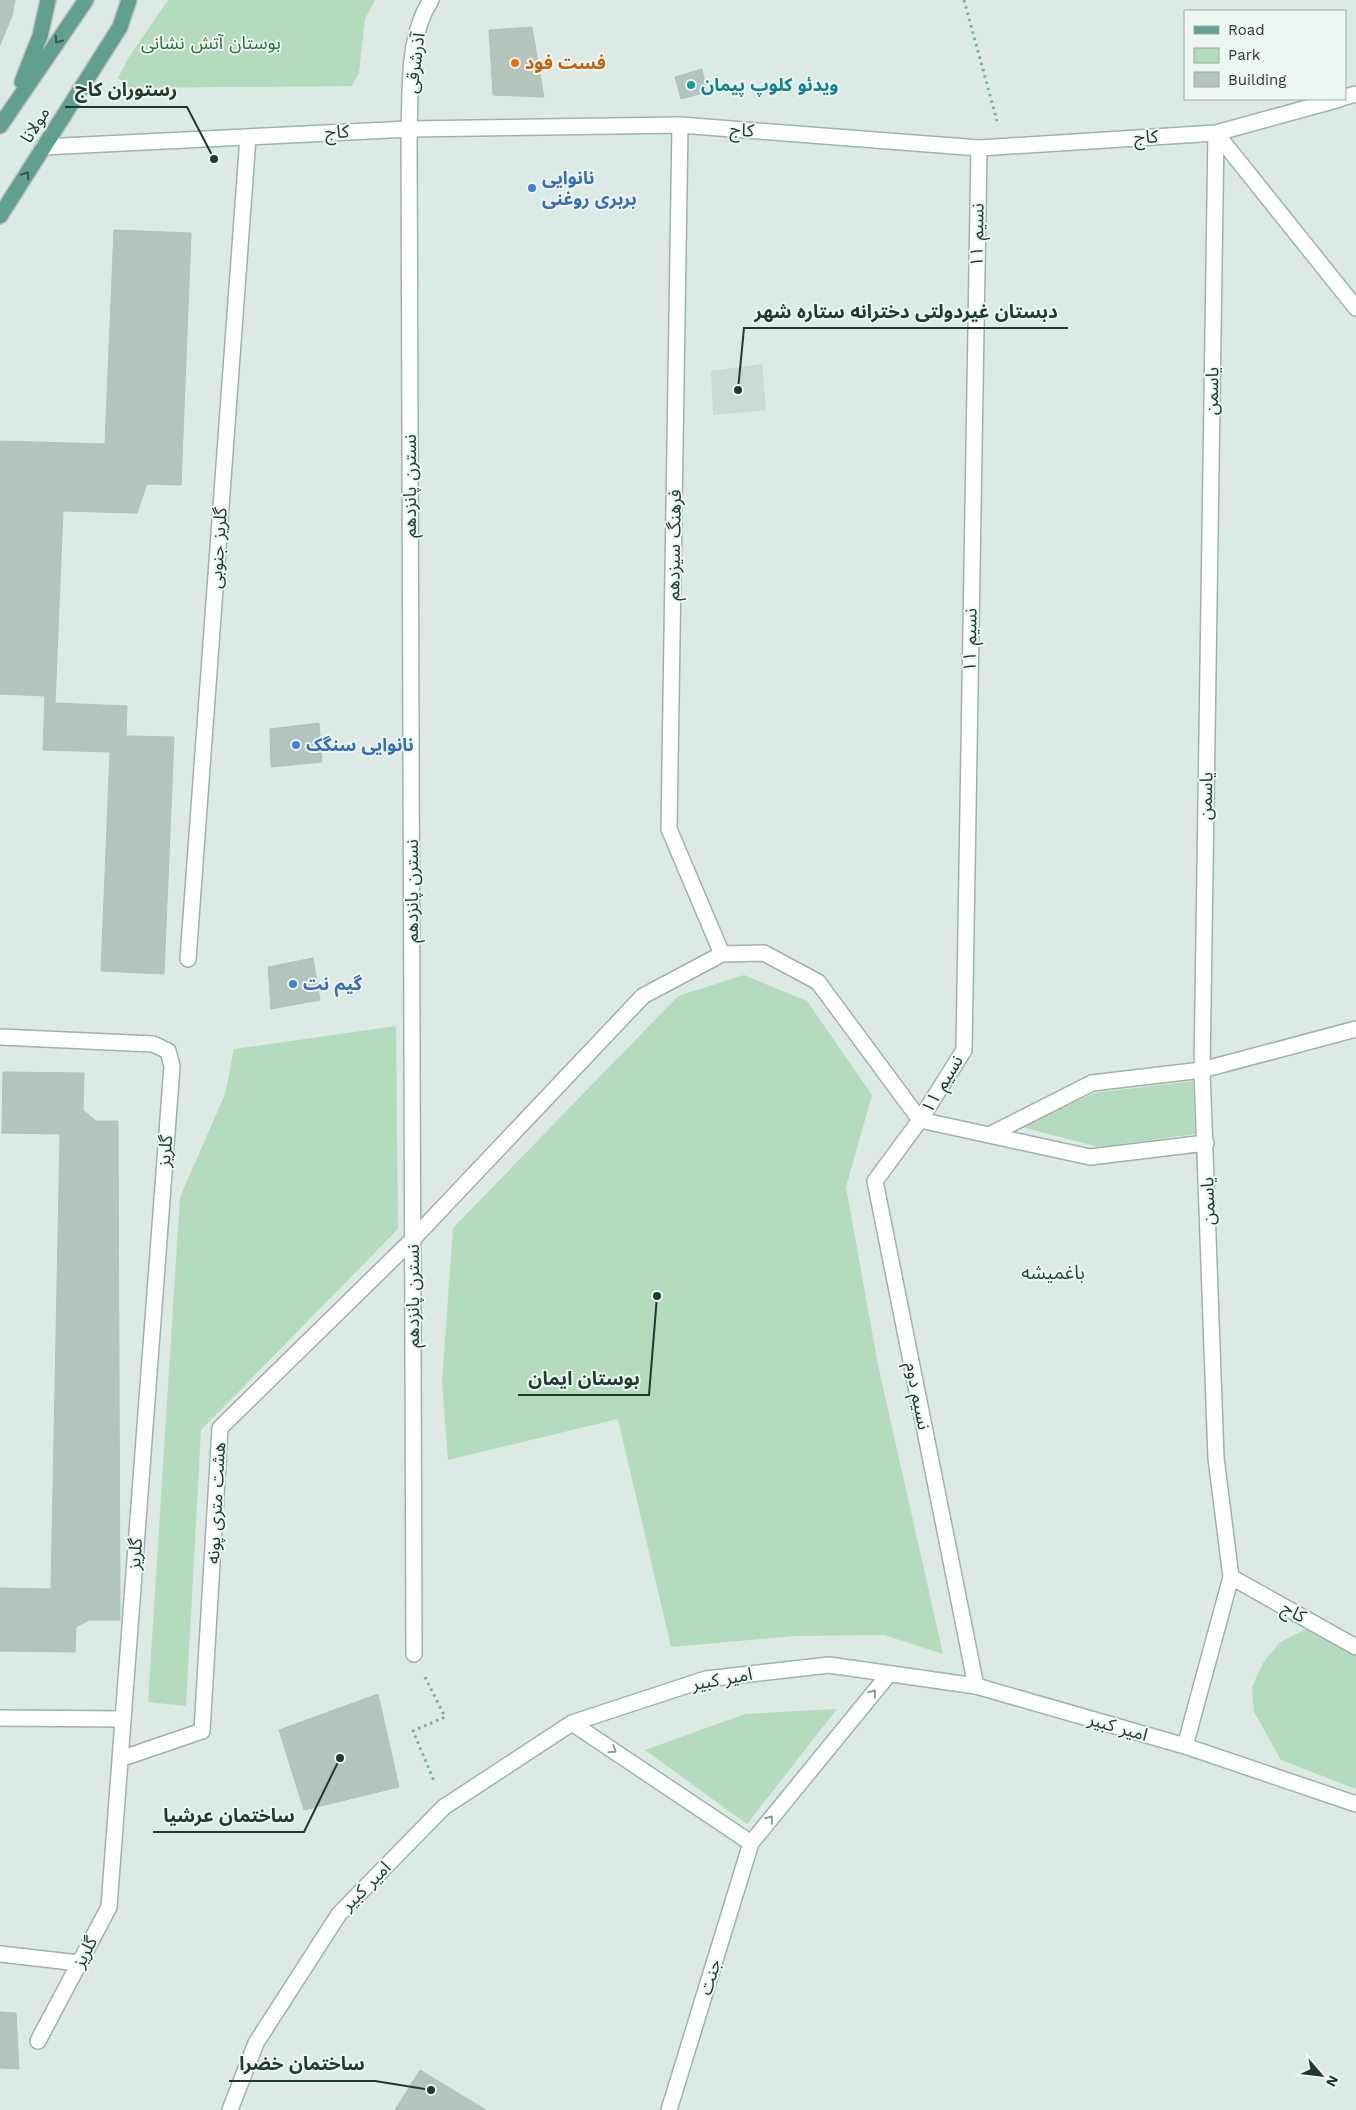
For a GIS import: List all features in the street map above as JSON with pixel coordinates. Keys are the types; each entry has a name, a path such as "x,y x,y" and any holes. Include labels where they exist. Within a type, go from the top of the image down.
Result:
{"main road":[{"path":"14,104 40,36 48,0"},
{"name":"مولانا","path":"0,126 86,0"},
{"name":"مولانا","path":"0,216 120,26 129,0"},
{"path":"120,26 139,0"}],"street":[{"name":"آذرشرقی","path":"409,128 412,56 422,15 431,0"},
{"name":"کاج","path":"44,147 409,128 680,125 979,148 1216,133 1336,100"},
{"name":"فرهنگ سیزدهم","path":"680,125 670,829 722,954"},
{"name":"نسترن پانزدهم","path":"409,128 414,1654"},
{"path":"1216,133 1356,308"},
{"name":"یاسمن","path":"1216,133 1202,1070 1216,1458 1232,1577"},
{"name":"گلریز جنوبی","path":"188,960 248,137"},
{"name":"نسیم ۱۱","path":"920,1120 964,1050 979,148"},
{"path":"413,1239 643,996 722,954 764,953 818,982 920,1120 1090,1157 1206,1142"},
{"path":"988,1135 1092,1083 1202,1070 1356,1029"},
{"name":"گلریز","path":"0,1038 153,1044 168,1051 172,1066 109,1907 38,2041"},
{"name":"نسیم دوم","path":"920,1120 874,1181 976,1686"},
{"name":"هشت متری پونه","path":"120,1759 202,1732 220,1428 413,1239"},
{"name":"کاج","path":"1232,1577 1356,1647"},
{"path":"1185,1746 1232,1577"},
{"name":"امیر کبیر","path":"230,2110 256,2043 339,1914 444,1807 572,1723 706,1678 829,1665 976,1686 1185,1746 1356,1804"},
{"path":"572,1723 751,1843 889,1674"},
{"path":"0,1718 123,1719"},
{"name":"جنت","path":"669,2110 751,1843"},
{"path":"0,1954 79,1963"}],"path":[{"path":"964,0 1004,146"},
{"path":"414,1654 445,1717 413,1731 444,1807"}],"shaded area":[{"path":"762,364 766,410 713,415 711,371"}],"green space":[{"name":"بوستان آتش نشانی","path":"168,0 375,0 365,19 359,73 352,86 129,88 118,78 129,57"},
{"path":"744,975 807,1001 872,1095 846,1187 878,1365 943,1654 884,1635 795,1636 671,1647 618,1419 448,1460 442,1382 453,1228 678,996"},
{"path":"396,1026 398,1229 201,1430 186,1706 148,1702 180,1197 225,1094 234,1049"},
{"path":"1193,1081 1195,1134 1099,1147 1021,1127 1094,1093"},
{"path":"1306,1629 1329,1630 1356,1649 1356,1789 1281,1760 1254,1712 1252,1687 1263,1663 1279,1643"},
{"path":"837,1709 747,1824 645,1750 745,1714"}],"building":[{"path":"0,0 15,0 12,16 0,45"},
{"name":"فست فود","path":"532,27 544,97 493,95 489,30"},
{"name":"ویدئو کلوپ پیمان","path":"702,69 707,92 681,99 675,77"},
{"path":"114,230 191,233 181,485 147,484 137,513 63,511 55,703 127,706 126,736 174,737 164,974 101,971 110,752 43,750 45,696 0,694 0,441 105,444"},
{"name":"نانوایی سنگک","path":"319,723 322,762 271,767 270,729"},
{"name":"گیم نت","path":"313,958 320,1000 271,1009 268,967"},
{"path":"3,1072 84,1073 83,1110 96,1121 118,1121 120,1620 89,1620 76,1627 75,1652 0,1651 0,1588 51,1589 60,1134 2,1133"},
{"path":"378,1694 399,1787 304,1810 279,1730"},
{"path":"0,2012 16,2013 19,2069 0,2068"},
{"path":"420,2070 486,2110 395,2110"}],"place":[{"name":"فست فود","path":"515,63"},
{"name":"ویدئو کلوپ پیمان","path":"691,85"},
{"name":"رستوران کاج","path":"214,159"},
{"name":"نانوایی بربری روغنی","path":"532,188"},
{"name":"دبستان غیردولتی دخترانه ستاره شهر","path":"738,390"},
{"name":"نانوایی سنگک","path":"296,745"},
{"name":"گیم نت","path":"293,984"},
{"name":"بوستان ایمان","path":"657,1296"},
{"name":"ساختمان عرشیا","path":"340,1758"},
{"name":"ساختمان خضرا","path":"431,2090"}],"district":[{"name":"باغمیشه","path":"1053,1272"}]}
